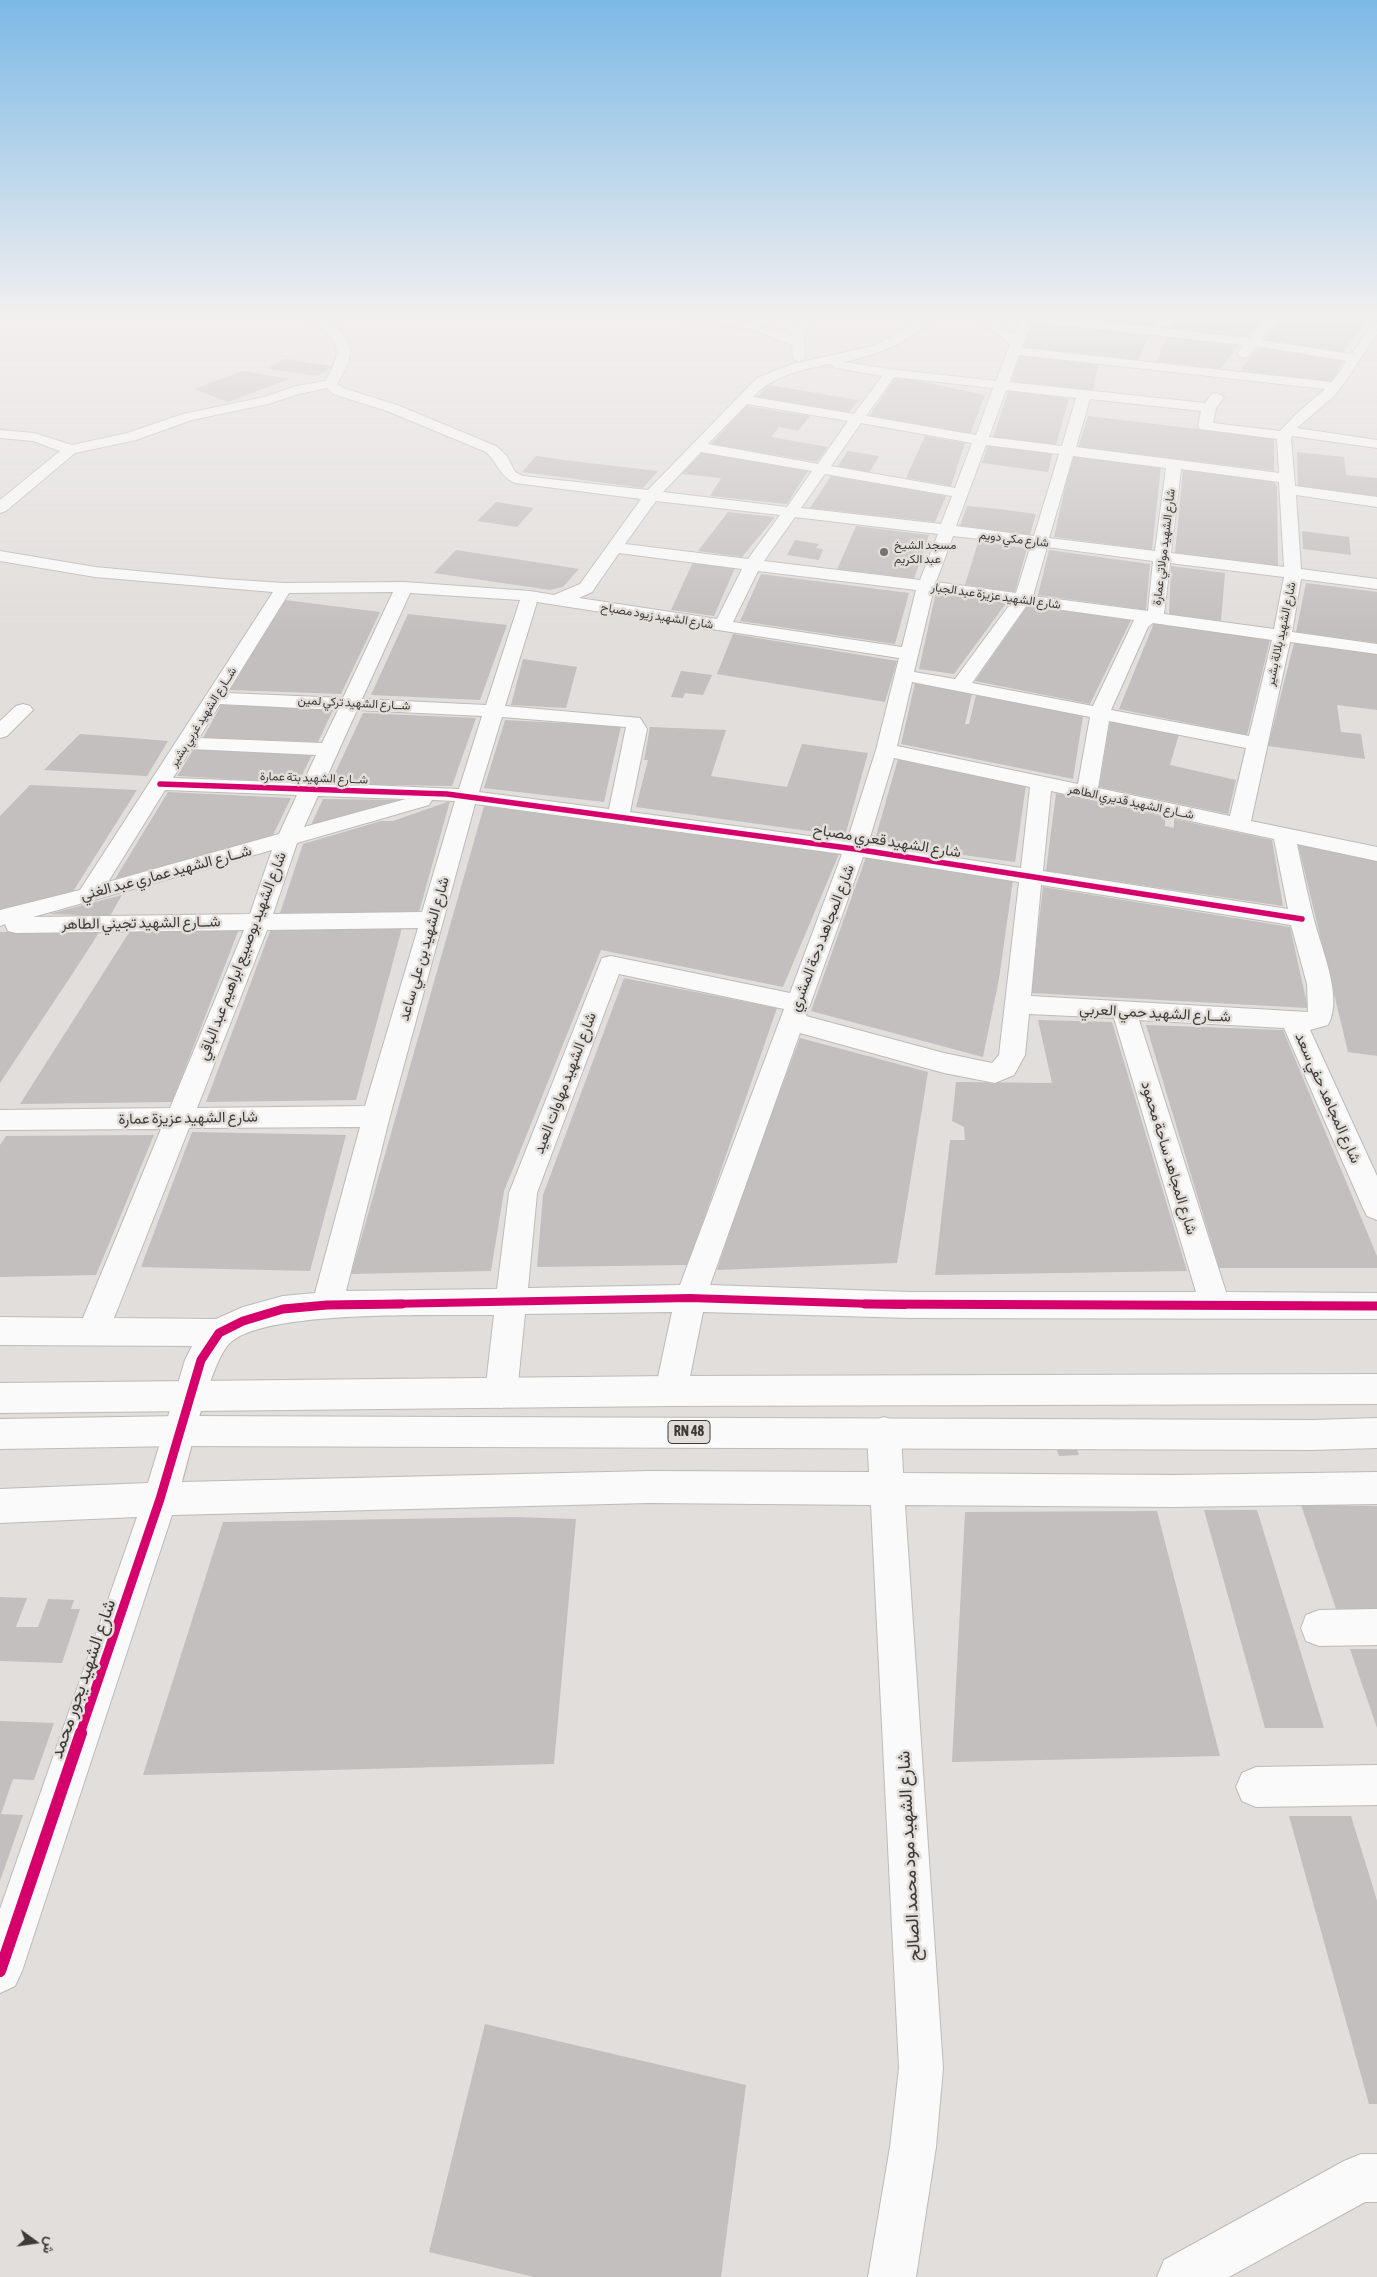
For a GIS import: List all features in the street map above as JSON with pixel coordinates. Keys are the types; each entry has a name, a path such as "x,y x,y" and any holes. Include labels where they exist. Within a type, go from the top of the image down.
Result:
{"main road":[{"path":"0,508 70,450 131,437 179,420"},
{"name":"شارع مكي دويم","path":"422,420 491,449 502,459 509,475 514,478 1377,584"},
{"path":"541,598 565,598 586,588 651,496 724,420"},
{"path":"722,626 752,566 820,469 857,420"},
{"path":"865,420 981,440 1174,464 1377,502"},
{"name":"شارع المجاهد دحة المشري","path":"671,1391 690,1298 855,849 886,750 926,586 988,420"},
{"path":"960,686 1023,599 1076,420"},
{"path":"1206,420 1205,426 1377,444"},
{"path":"1286,433 1299,420"},
{"name":"شارع الشهيد بلالة بشير","path":"1239,824 1282,636 1294,574 1283,452 1286,433"},
{"path":"0,434 34,437 59,444 70,450"},
{"path":"698,447 960,493"},
{"name":"شارع الشهيد مولاتي عمارة","path":"1087,792 1100,714 1140,624 1151,618 1157,610 1174,464"},
{"name":"شارع الشهيد عزيزة عبد الجبار","path":"614,548 926,586 1377,649"},
{"name":"شارع الشهيد زيود مصباح","path":"0,556 138,578 284,588 404,587 541,598 722,626 906,664 960,686 1257,744"},
{"path":"0,573 21,559"},
{"name":"شارع الشهيد بوصبيع ابراهيم عبد الباقي","path":"94,1332 259,921 287,840 308,790 404,587"},
{"name":"شــارع الشهيد غربي بشير","path":"88,896 284,588"},
{"name":"شارع الشهيد بن علي ساعد","path":"327,1305 376,1116 432,920 457,795 541,598"},
{"name":"شــارع الشهيد تركي لمين","path":"214,698 494,711 633,722 637,729 618,816"},
{"path":"0,732 23,710"},
{"path":"186,743 328,749"},
{"name":"شــارع الشهيد قديري الطاهر","path":"886,750 1377,854"},
{"path":"795,1012 944,1063 995,1073 1005,1068 1012,1055 1041,782"},
{"name":"شــارع الشهيد بتة عمارة","path":"160,784 457,795"},
{"name":"شارع الشهيد قعري مصباح","path":"457,795 855,849 1302,919"},
{"name":"شــارع الشهيد عماري عبد الغني","path":"0,918 88,896 457,795"},
{"name":"شارع المجاهد حفي سعد","path":"1284,834 1321,995 1322,1008 1319,1019 1315,1021 1293,1020 1377,1208"},
{"name":"شــارع الشهيد تجيني الطاهر","path":"0,925 432,920"},
{"name":"شارع الشهيد مهاوات العيد","path":"501,1393 523,1193 611,964 795,1012"},
{"name":"شــارع الشهيد حمي العربي","path":"1017,1004 1293,1020"},
{"name":"شارع المجاهد ساحة محمود","path":"1124,1011 1215,1306"},
{"name":"شارع الشهيد عزيزة عمارة","path":"0,1120 376,1116"},
{"path":"0,1331 219,1333 242,1320 283,1309 327,1305 512,1301 690,1298 910,1305 1377,1306"},
{"name":"شارع الشهيد يجور محمد","path":"0,1970 160,1499 201,1360 219,1333"},
{"path":"0,1398 671,1391 1377,1389"},
{"name":"RN 48","path":"0,1434 181,1431 1312,1435 1377,1433"},
{"name":"شارع الشهيد مود محمد الصالح","path":"884,1432 921,2068 913,2147 892,2277"},
{"path":"0,1506 160,1499 650,1487 1174,1491 1377,1488"},
{"path":"1319,1628 1377,1627"},
{"path":"1256,1787 1377,1785"},
{"path":"1181,2277 1361,2178 1377,2178"}],"building":[{"path":"733,420 807,420 798,431 779,427 771,437 828,447 817,462 711,444"},
{"path":"882,420 975,420 970,434"},
{"path":"999,420 1063,420 1056,445 993,438"},
{"path":"1087,420 1124,420 1274,438 1274,471 1078,447"},
{"path":"925,436 965,443 951,486 906,478"},
{"path":"988,445 1053,452 1048,472 982,463"},
{"path":"848,451 879,456 869,473 836,468"},
{"path":"702,452 808,471 787,504 710,496 721,478 682,474"},
{"path":"1297,452 1344,457 1346,475 1377,478 1377,497 1298,487"},
{"path":"536,456 658,471 643,488 522,472"},
{"path":"1072,456 1161,467 1152,550 1054,537"},
{"path":"1183,470 1272,480 1277,486 1278,566 1175,553"},
{"path":"831,476 946,496 935,522 810,508"},
{"path":"496,502 534,508 517,527 477,521"},
{"path":"967,506 1036,514 1030,535 960,526"},
{"path":"728,512 775,517 742,557 698,551"},
{"name":"مسجد الشيخ عبد الكريم","path":"856,526 929,535 914,579 862,572 861,575 836,572"},
{"path":"1302,531 1349,537 1351,555 1303,549"},
{"path":"795,540 819,544 816,548 823,549 819,560 787,555"},
{"path":"978,542 1027,548 1015,592 965,585"},
{"path":"456,550 579,569 563,587 550,590 434,573"},
{"path":"1049,550 1150,564 1146,610 1038,595"},
{"path":"693,562 735,568 714,616 671,610"},
{"path":"1171,566 1225,573 1221,621 1169,614"},
{"path":"761,574 909,593 895,644 740,621"},
{"path":"1306,583 1377,592 1377,643 1296,632"},
{"path":"936,592 1007,602 954,674 919,669"},
{"path":"285,600 380,612 341,694 230,690"},
{"path":"1028,605 1131,620 1090,704 975,681"},
{"path":"408,614 507,625 480,700 371,695"},
{"path":"1154,623 1270,640 1247,735 1119,709"},
{"path":"733,634 897,661 885,702 717,674"},
{"path":"1294,643 1377,654 1377,710 1337,705 1341,732 1361,734 1365,759 1268,746"},
{"path":"523,659 577,667 566,708 511,705"},
{"path":"681,671 712,675 703,695 685,693 683,698 671,697"},
{"path":"915,683 972,694 965,724 969,724 976,695 1083,716 1073,779 901,744"},
{"path":"221,705 300,707 299,709 333,710 318,742 203,738"},
{"path":"363,713 476,718 452,786 330,784"},
{"path":"505,720 621,726 604,802 484,788"},
{"path":"1110,721 1179,734 1170,765 1236,780 1228,814 1099,787"},
{"path":"650,727 726,730 711,776 787,787 802,744 868,753 845,836 636,807 648,760 644,760"},
{"path":"80,734 168,741 147,776 44,770"},
{"path":"195,747 313,753 298,783 177,776"},
{"path":"898,759 1026,785 1015,862 874,843"},
{"path":"30,785 137,790 72,893 0,911 0,816"},
{"path":"168,792 291,798 272,837 115,879"},
{"path":"1056,793 1165,817 1165,826 1174,828 1174,819 1272,840 1283,906 1046,871"},
{"path":"323,799 399,800 311,825"},
{"path":"450,801 419,912 280,913 303,844 381,821 393,821"},
{"path":"484,806 839,854 783,987 601,950 504,1191 491,1271 351,1274"},
{"path":"1298,844 1377,860 1377,1056 1348,1052"},
{"path":"866,857 1013,880 999,979 983,1057 811,1011"},
{"path":"1043,887 1290,927 1308,1008 1031,993"},
{"path":"122,895 110,916 49,914"},
{"path":"402,928 356,1100 206,1102 271,929"},
{"path":"239,929 172,1102 20,1104 130,931"},
{"path":"100,931 73,973 0,1083 0,932"},
{"path":"624,978 777,1008 688,1265 537,1267 543,1195"},
{"path":"1038,1020 1112,1022 1187,1271 935,1275 950,1140 965,1140 964,1127 952,1121 956,1082 1052,1083"},
{"path":"1146,1025 1283,1030 1377,1256 1377,1268 1219,1268"},
{"path":"800,1038 928,1072 897,1263 717,1270 747,1179"},
{"path":"192,1132 346,1135 310,1271 141,1267"},
{"path":"154,1135 96,1275 0,1277 0,1145 6,1136"},
{"path":"1073,1437 1079,1455 1059,1456 1053,1438"},
{"path":"1301,1505 1377,1506 1377,1610 1336,1609"},
{"path":"1204,1510 1257,1510 1324,1728 1265,1728"},
{"path":"1157,1511 1220,1756 952,1762 965,1512"},
{"path":"514,1517 576,1519 554,1764 143,1775 223,1522"},
{"path":"0,1597 27,1598 16,1627 38,1627 48,1599 74,1600 71,1609 80,1609 62,1663 0,1661"},
{"path":"1350,1649 1377,1649 1377,1728"},
{"path":"0,1721 54,1723 34,1780 13,1779 1,1814 23,1815 0,1881"},
{"path":"1289,1816 1351,1816 1372,1884 1377,1901 1377,2104 1369,2104"},
{"path":"485,2024 746,2085 721,2277 534,2277 429,2252"}],"cycle path":[{"path":"160,784 447,794 855,849 1302,919"},
{"path":"0,1971 160,1499 201,1360 219,1333 243,1321 283,1309 327,1305 690,1298 910,1305 1377,1306"}],"place":[{"name":"مسجد الشيخ عبد الكريم","path":"884,552"}]}
